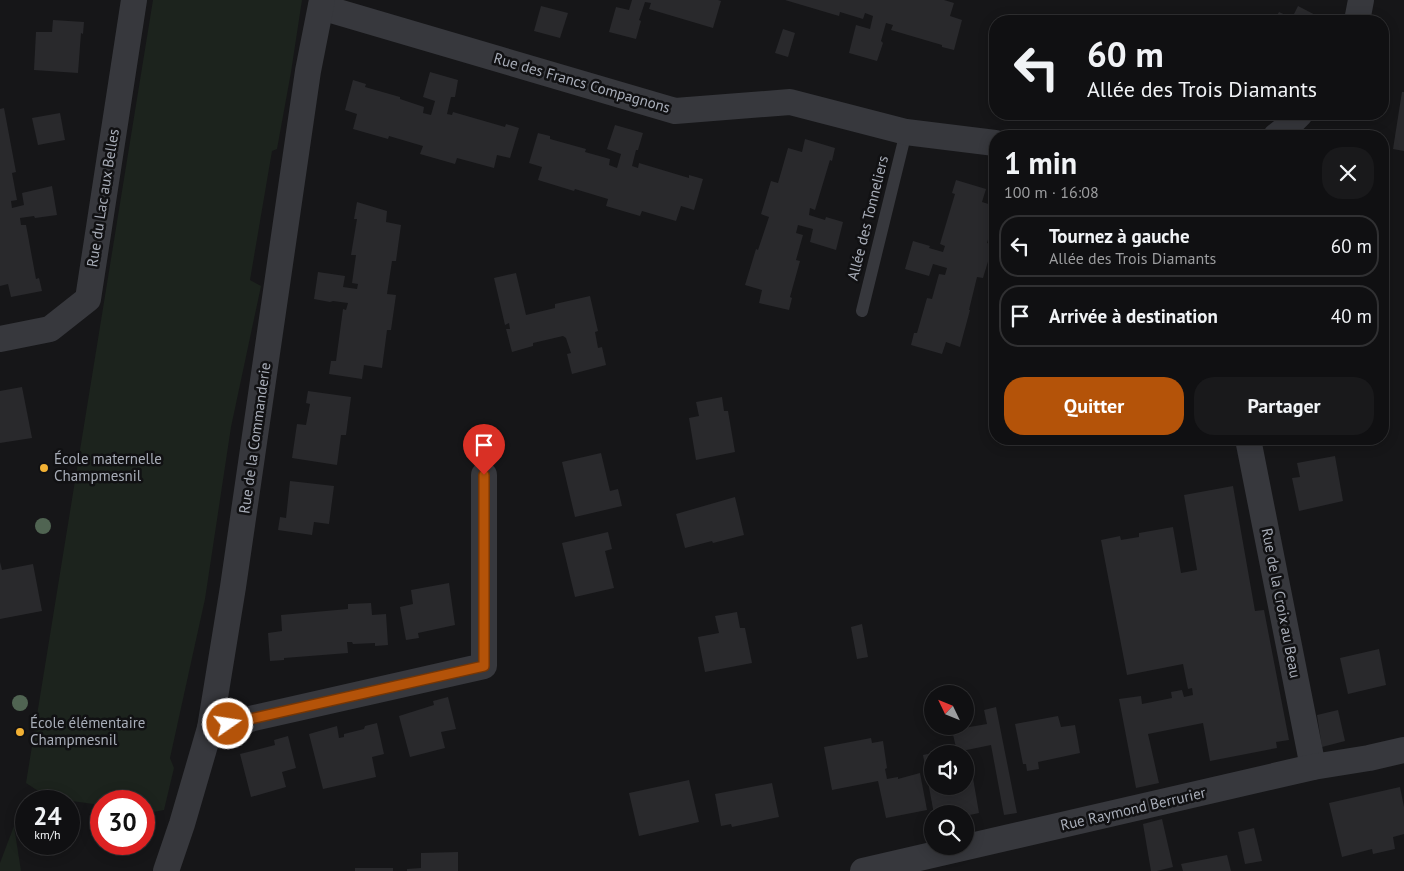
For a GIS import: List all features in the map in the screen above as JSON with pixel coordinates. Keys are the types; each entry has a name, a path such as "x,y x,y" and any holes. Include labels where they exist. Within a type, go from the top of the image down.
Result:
{"street":[{"name":"Rue du Lac aux Belles","path":"0,339 50,329 88,299 134,0"},
{"path":"1358,15 1361,0"},
{"name":"Rue des Francs Compagnons","path":"322,3 676,111 790,102 906,132 989,142"},
{"name":"Rue de la Commanderie","path":"166,871 210,728 233,587 308,71 322,3"},
{"path":"1284,130 1294,120"},
{"name":"Rue de la Croix au Beau","path":"1249,445 1313,767"},
{"path":"210,728 484,666 484,475"},
{"name":"Rue Raymond Berrurier","path":"863,871 1313,767 1404,750"}],"lane":[{"name":"Allée des Tonneliers","path":"862,311 906,132"}],"shaded area":[{"path":"153,0 302,0 277,149 272,151 250,280 261,286 231,427 205,599 170,758 174,768 164,810 155,812 155,790 90,790 90,804 80,802 80,790 37,790 26,783"},
{"path":"14,826 15,855 19,855 21,871 0,871 0,863"}],"building":[{"path":"632,0 721,1 713,28 649,9 651,3 645,2 639,20 641,21 636,39 609,32 616,7 629,10"},
{"path":"785,0 944,0 954,3 950,16 962,20 954,50 891,30 893,25 886,23 881,41 883,43 877,61 849,53 856,25 870,29 873,16 865,13 863,19 840,12 839,16"},
{"path":"541,6 568,13 560,38 534,31"},
{"path":"1298,6 1315,15 1294,15"},
{"path":"53,20 84,22 83,34 81,33 78,73 34,70 36,32 52,32"},
{"path":"783,29 795,33 788,57 775,53"},
{"path":"430,72 458,80 455,97 451,97 447,114 452,115 453,112 505,127 506,124 519,128 510,158 497,155 494,168 457,158 455,164 420,154 423,146 389,136 388,139 353,129 357,114 345,110 353,80 366,84 365,87 400,97 400,99 424,107 423,113 431,115 435,101 423,97"},
{"path":"1402,92 1404,92 1404,151 1393,149"},
{"path":"4,108 16,172 12,173 17,200 11,201 12,208 24,205 22,193 52,186 57,215 20,218 21,225 26,225 36,279 39,278 42,291 11,297 8,284 0,286 0,109"},
{"path":"60,113 65,140 38,145 32,118"},
{"path":"615,125 643,133 632,166 638,168 639,163 689,178 689,175 703,179 694,210 681,206 676,221 642,211 640,216 606,206 608,199 538,180 542,167 529,163 538,133 550,136 550,139 586,149 585,152 610,159 609,165 617,168 621,154 607,149"},
{"path":"805,139 835,148 815,210 810,208 809,215 825,220 826,217 843,222 836,250 810,242 813,229 798,225 796,233 803,235 796,260 800,261 790,297 792,298 789,310 759,303 762,290 745,285 756,249 758,250 769,217 761,214 771,181 778,183 788,148 802,152"},
{"path":"956,180 986,189 982,202 989,204 989,236 987,243 989,244 989,258 983,278 977,277 960,347 946,342 942,354 911,345 914,333 917,333 927,298 932,299 939,274 945,275 947,268 933,264 929,276 905,269 913,241 943,252 945,246 940,244 955,194 952,193"},
{"path":"357,202 387,211 386,222 401,225 396,261 392,261 387,294 396,295 391,330 387,330 382,368 364,365 362,379 329,374 331,361 336,361 343,309 346,310 348,303 314,299 318,272 345,276 343,287 357,289 358,284 352,283 356,255 351,255 357,219 354,219"},
{"path":"516,273 526,315 555,308 555,304 590,296 598,331 595,332 598,348 602,347 606,365 572,374 567,354 571,353 566,338 563,336 533,343 533,346 512,352 506,329 510,329 509,323 505,325 494,278"},
{"path":"22,387 32,438 0,443 0,391"},
{"path":"308,391 351,397 346,435 341,435 337,465 292,458 297,424 306,425 310,404 306,403"},
{"path":"722,397 724,411 728,411 735,452 696,460 689,418 699,416 696,402"},
{"path":"601,453 610,491 618,489 622,506 575,517 562,462"},
{"path":"1335,456 1343,501 1299,511 1292,478 1300,477 1297,463"},
{"path":"290,481 334,486 329,524 314,522 312,535 278,530 280,517 286,518"},
{"path":"1233,486 1255,611 1264,610 1289,740 1276,742 1277,748 1210,761 1203,723 1148,734 1159,783 1136,788 1119,699 1141,696 1142,704 1172,698 1171,692 1182,690 1184,697 1193,695 1192,688 1188,689 1183,664 1127,675 1101,540 1120,536 1121,540 1139,537 1139,533 1173,527 1181,573 1197,570 1184,495"},
{"path":"735,497 744,535 685,548 676,514"},
{"path":"608,532 612,549 605,551 614,588 575,597 562,543"},
{"path":"0,562 2,570 33,564 42,611 0,619"},
{"path":"449,583 455,625 418,633 419,638 406,640 400,607 413,604 411,590"},
{"path":"371,603 372,615 386,614 388,645 375,646 375,643 353,644 352,642 347,642 348,653 284,658 284,660 270,661 268,633 282,631 281,615 348,609 348,604"},
{"path":"737,612 740,628 745,628 752,663 705,672 698,637 719,633 715,616"},
{"path":"862,624 868,657 857,659 851,627"},
{"path":"1379,649 1386,685 1348,694 1340,658"},
{"path":"448,697 456,729 441,732 445,748 410,757 399,716 434,705 433,701"},
{"path":"996,707 1017,813 1004,815 991,745 974,748 974,745 955,745 953,735 974,735 974,726 987,724 984,710"},
{"path":"1338,710 1345,741 1322,747 1317,715"},
{"path":"1058,716 1061,727 1075,725 1080,753 1038,762 1039,769 1027,771 1026,764 1023,764 1015,724"},
{"path":"377,723 384,754 372,757 376,777 323,789 309,734 337,726 339,738 344,737 344,734 364,729 365,726"},
{"path":"288,736 296,768 282,772 286,787 251,797 240,754 275,745 274,740"},
{"path":"871,738 872,743 883,741 887,779 898,777 898,779 920,773 926,805 924,805 924,811 886,818 878,781 832,790 824,747"},
{"path":"689,780 699,822 639,836 629,793"},
{"path":"772,783 779,817 732,827 731,824 721,826 715,794"},
{"path":"974,784 979,813 974,814 974,805 932,805 930,795 974,795"},
{"path":"1400,787 1404,807 1404,834 1393,837 1395,849 1373,854 1372,849 1342,857 1329,803"},
{"path":"1162,819 1173,867 1151,871 1143,824"},
{"path":"1254,828 1262,861 1245,864 1238,832"},
{"path":"458,852 458,871 407,871 407,869 421,868 421,853"},
{"path":"1227,855 1231,871 1183,871 1181,864"},
{"path":"355,868 393,868 393,871 355,871"}],"place":[{"name":"École maternelle Champmesnil","path":"44,468"},
{"name":"École élémentaire Champmesnil","path":"20,732"}],"route":[{"path":"228,724 484,666 484,475"}]}
